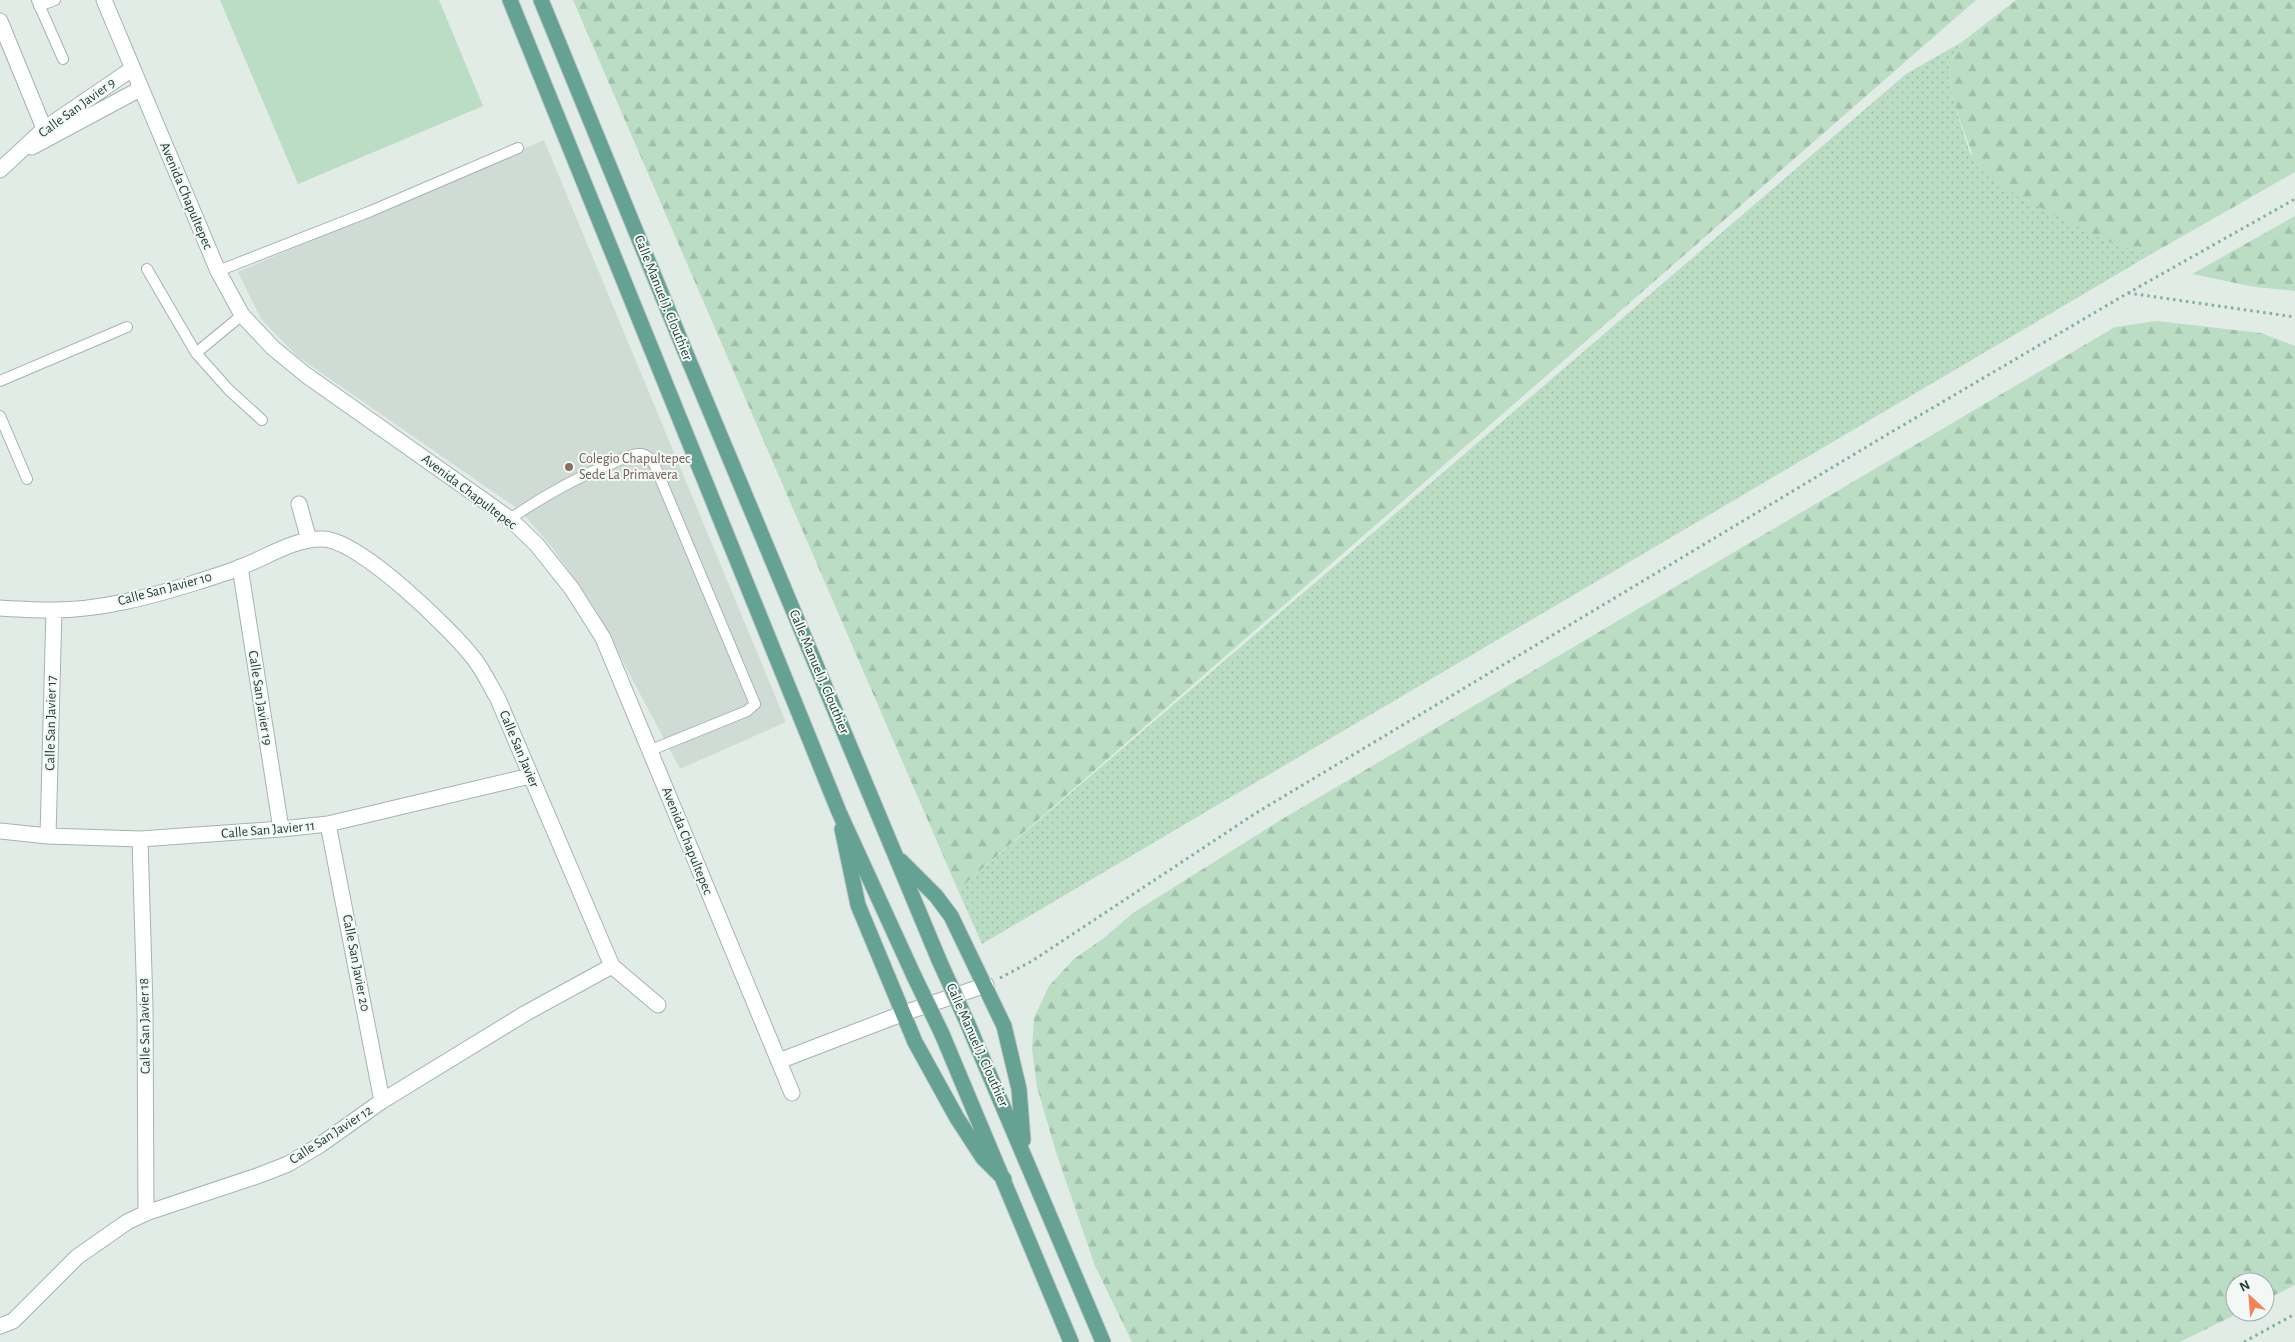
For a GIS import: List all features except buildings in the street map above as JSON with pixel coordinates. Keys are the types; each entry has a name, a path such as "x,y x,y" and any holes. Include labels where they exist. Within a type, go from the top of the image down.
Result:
{"main road":[{"name":"Calle Manuel J. Clouthier","path":"510,0 840,812 942,1034 1071,1342"},
{"name":"Calle Manuel J. Clouthier","path":"541,0 939,960 1023,1151 1048,1217 1103,1342"},
{"path":"840,812 847,860 858,905 916,1042 957,1118 983,1158 1004,1179"},
{"path":"896,857 936,896 951,916 986,985 1004,1026 1020,1089 1023,1151"}],"street":[{"name":"Avenida Chapultepec","path":"104,0 218,271 242,315 273,348 306,376 510,519 537,545 572,589 602,638 651,750 724,933 792,1093"},
{"path":"0,21 46,134"},
{"name":"Calle San Javier 9","path":"0,170 132,69"},
{"name":"Calle San Javier 9","path":"46,134 140,89"},
{"path":"299,504 317,540"},
{"name":"Calle San Javier 10","path":"0,608 54,610 102,606 151,595 317,540"},
{"name":"Calle San Javier","path":"317,540 338,542 354,551 415,598 446,627 476,661 498,700 612,966 658,1005"},
{"name":"Calle San Javier 19","path":"240,567 280,829"},
{"name":"Calle San Javier 17","path":"48,836 54,610"},
{"name":"Calle San Javier 11","path":"0,831 48,836 140,838 280,829 328,824 530,776"},
{"name":"Calle San Javier 20","path":"328,824 382,1101"},
{"name":"Calle San Javier 18","path":"140,838 145,1008 146,1213"},
{"name":"Calle San Javier 12","path":"0,1326 13,1321 77,1256 98,1240 146,1213 288,1164 320,1145 382,1101 562,991 612,966"},
{"path":"779,1061 904,1013 986,985"}],"lane":[{"path":"55,0 38,3 63,59"},
{"path":"218,271 370,211 518,148"},
{"path":"147,269 196,353 229,390 262,420"},
{"path":"196,353 242,315"},
{"path":"0,381 127,327"},
{"path":"0,416 27,479"},
{"path":"510,519 546,494 586,474 633,455 642,454 650,458 656,466 755,704 747,711 651,750"}],"path":[{"path":"986,985 1032,960 1256,813 1879,439 2128,293 2295,199"},
{"path":"2128,293 2295,317"},
{"path":"2244,1342 2295,1314"}],"shaded area":[{"name":"Colegio Chapultepec Sede La Primavera","path":"544,140 786,722 680,769 594,607 554,550 521,511 297,356 261,319 238,272"}],"green space":[{"path":"220,0 439,0 483,106 298,184"},
{"path":"573,0 1976,0 958,890"},
{"path":"2016,0 2295,0 2295,172 2153,253 2138,251 2106,241 2016,195 1977,167 1955,107 1949,73 1953,56 1962,42"},
{"path":"1962,42 1953,56 1949,73 1955,107 1970,153 2106,241 2138,251 2153,253 982,944 958,890 1906,74"},
{"path":"2295,216 2295,291 2255,287 2192,274"},
{"path":"2157,321 2261,333 2295,346 2295,1285 2275,1295 2275,1272 2225,1272 2225,1320 2180,1342 1132,1342 1095,1266 1056,1152 1037,1087 1032,1049 1034,1018 1049,986 1074,959 1104,938 1133,913 1279,821 2115,327"}],"place":[{"name":"Colegio Chapultepec Sede La Primavera","path":"569,467"}]}
